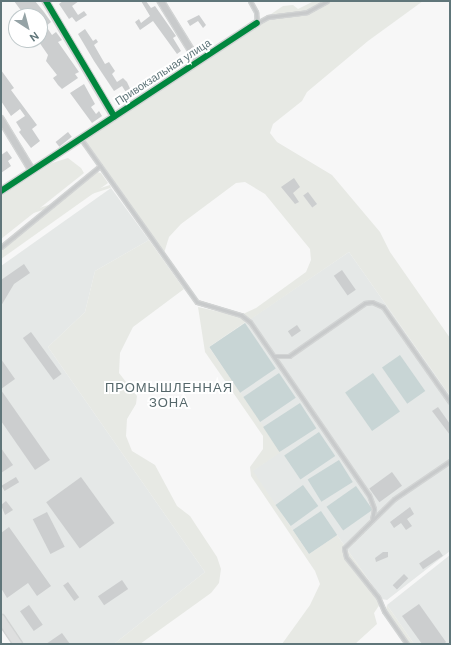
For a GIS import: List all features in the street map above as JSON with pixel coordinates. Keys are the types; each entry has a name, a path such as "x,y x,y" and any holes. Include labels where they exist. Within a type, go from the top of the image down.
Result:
{"main road":[{"path":"1,619 18,644"}],"street":[{"path":"46,1 114,116"},
{"path":"161,1 198,61"},
{"name":"Привокзальная улица","path":"1,191 257,22"},
{"path":"1,119 32,170"}],"lane":[{"path":"250,1 256,12 257,22 268,17 307,12 327,1"},
{"path":"81,139 197,302 246,318 274,356 369,495 374,506 372,520"},
{"path":"1,247 100,166"},
{"path":"274,356 289,356 365,303 372,302 383,307 450,402"},
{"path":"407,644 384,611 378,597 343,551 346,544 394,499 450,461"}],"shaded area":[{"path":"314,1 423,1 368,41 307,92 302,101 273,124 270,133 277,142 332,175 380,232 390,252 450,338 450,396 349,252 251,319 243,314 256,308 306,272 311,260 310,249 265,194 245,182 236,183 181,224 169,237 164,253 84,139 283,6 293,5 298,9"},
{"path":"68,158 81,168 84,173 1,239 1,196 52,163"},
{"path":"97,172 101,173 108,183 1,259 1,249"},
{"path":"110,185 111,188 1,224 1,220"},
{"path":"111,188 149,240 95,271 85,312 48,347 205,572 114,644 23,644 1,612 1,266"},
{"path":"149,240 184,289 133,327 120,353 119,373 137,396 136,404 127,419 126,436 132,451 155,465 177,506 190,516 217,557 221,569 219,583 211,593 140,644 114,644 205,572 48,347 85,312 95,271"},
{"path":"349,252 450,396 450,551 387,600 382,599 337,535 309,554 252,471 280,452 209,347"},
{"path":"198,307 238,316 247,321 209,347 281,452 253,471 309,554 337,535 382,599 378,600 380,604 374,613 377,624 355,644 282,644 310,605 320,584 315,571 251,476 250,467 263,449 263,436 205,352"},
{"path":"245,323 276,369 240,393 209,347"},
{"path":"400,355 425,391 407,404 382,368"},
{"path":"279,373 296,398 260,422 243,397"},
{"path":"373,373 400,412 372,431 345,393"},
{"path":"300,403 316,428 279,452 263,427"},
{"path":"319,432 335,456 300,480 284,455"},
{"path":"339,460 353,482 321,502 308,480"},
{"path":"303,485 318,506 291,526 275,505"},
{"path":"356,486 373,510 343,530 327,507"},
{"path":"321,511 337,535 309,554 293,530"},
{"path":"450,555 450,644 414,644 387,605"},
{"path":"387,605 414,644 409,644 386,610"}],"building":[{"path":"14,1 35,1 41,8 19,8"},
{"path":"63,1 79,1 72,6 78,15 84,11 87,15 76,22 72,17 69,19 59,4"},
{"path":"141,1 146,1 151,8 155,6 176,36 173,38 181,51 177,54 153,21 140,30 135,22 139,19 141,23 150,16"},
{"path":"199,15 206,25 203,28 198,21 190,26 187,21"},
{"path":"48,18 51,22 48,24"},
{"path":"48,29 52,35 56,32 62,40 58,42 79,72 75,74 78,78 62,89 53,78 57,75 46,61 48,55 43,48 48,48"},
{"path":"85,29 93,41 96,39 98,42 94,45 105,64 109,62 115,71 112,74 117,82 123,78 127,82 133,95 129,97 122,86 114,91 78,34"},
{"path":"1,70 14,88 11,90 37,125 32,129 40,141 31,148 19,132 21,130 16,122 25,116 20,109 11,116 1,101"},
{"path":"84,84 95,104 91,107 96,114 99,111 102,116 92,123 70,93"},
{"path":"68,132 72,137 59,147 56,142"},
{"path":"7,151 12,158 8,161 11,166 1,173 1,155"},
{"path":"294,178 300,187 293,193 299,202 295,204 281,187"},
{"path":"308,192 317,204 312,208 303,196"},
{"path":"24,264 30,273 14,284 1,306 1,280"},
{"path":"342,270 356,290 348,295 334,276"},
{"path":"297,325 301,331 292,337 288,331"},
{"path":"31,332 62,374 53,380 23,338"},
{"path":"1,359 15,379 1,389"},
{"path":"1,390 50,460 35,470 1,421"},
{"path":"438,407 450,424 450,435 432,411"},
{"path":"1,448 13,465 1,473"},
{"path":"392,472 402,486 379,502 369,488"},
{"path":"16,477 19,482 5,491 1,486"},
{"path":"81,477 115,523 80,548 46,502"},
{"path":"6,501 13,510 5,515 1,505"},
{"path":"410,507 414,514 407,519 412,526 406,530 401,523 394,528 390,522"},
{"path":"47,512 65,547 50,554 33,519"},
{"path":"9,527 51,586 37,596 28,583 7,598 1,588 1,533"},
{"path":"439,550 443,556 423,569 419,563"},
{"path":"383,552 388,552 388,557 376,562 375,558"},
{"path":"404,574 408,578 397,590 393,585"},
{"path":"122,580 128,589 104,605 98,596"},
{"path":"68,582 79,597 74,601 63,586"},
{"path":"419,604 446,642 444,644 422,644 402,616"},
{"path":"29,605 43,625 34,631 20,611"},
{"path":"62,633 70,644 46,644"}],"cycle path":[{"path":"46,1 114,116"},
{"path":"1,191 257,23"}],"district":[{"name":"ПРОМЫШЛЕННАЯ ЗОНА","path":"169,396"}]}
